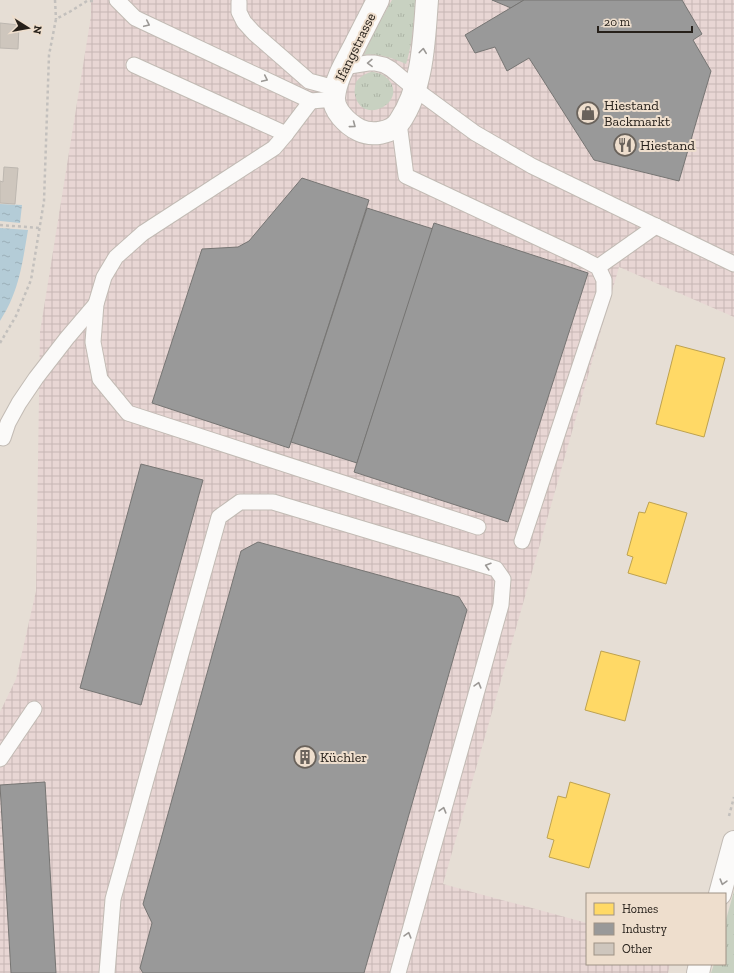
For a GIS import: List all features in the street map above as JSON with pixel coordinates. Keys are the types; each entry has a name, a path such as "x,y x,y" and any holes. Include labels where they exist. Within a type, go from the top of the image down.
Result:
{"street":[{"name":"Ifangstrasse","path":"378,0 343,66 335,94 337,109 349,123 359,130 378,133 387,131 399,123"},
{"path":"399,123 405,113 414,89 421,64 428,0"},
{"path":"720,893 734,842"}],"lane":[{"path":"117,0 135,18 311,102"},
{"path":"239,2 239,12 244,22 254,33 309,81 335,94"},
{"path":"343,66 380,63 391,69 414,89 475,133 532,166 734,264"},
{"path":"134,65 286,134"},
{"path":"335,94 311,102 274,148 143,233 116,257 104,277 96,304 93,342 100,380 128,413 478,526"},
{"path":"399,123 406,176 598,267 604,280 604,293 522,541"},
{"path":"598,267 656,226"},
{"path":"3,438 8,423 19,403 36,378 96,304"},
{"path":"107,973 113,899 217,524 220,517 240,502 273,502 496,569 503,579 501,605 398,973"},
{"path":"0,759 34,709"}],"path":[{"path":"0,343 16,316 31,280 40,228 44,201 49,55 56,19 55,0"},
{"path":"56,19 87,0"},
{"path":"0,225 40,228"}],"shaded area":[{"path":"91,0 734,0 734,317 619,267 443,884 586,923 586,965 670,965 668,973 0,973 0,712 16,679 36,591 40,332 91,16"}],"green space":[{"path":"392,0 416,0 411,40 406,64 380,55 364,55 372,36"},
{"path":"371,72 384,76 388,79 393,88 393,96 389,103 382,108 374,110 366,109 359,104 355,95 356,82 362,76"},
{"path":"734,891 734,973 711,973 714,965 726,965 726,919"}],"water":[{"path":"0,204 22,205 20,223 0,221"},
{"path":"0,228 28,230 18,282 11,301 0,321"}],"building: Homes":[{"path":"676,345 725,358 704,437 656,424"},
{"path":"649,502 687,513 666,584 628,573 633,557 627,555 639,512 645,513"},
{"path":"601,651 640,661 625,721 585,710"},
{"path":"570,782 610,794 589,868 549,857 554,840 547,838 558,796 566,798"}],"building: Industry":[{"path":"492,0 524,0 511,8"},
{"path":"524,0 682,0 702,34 693,40 711,71 679,181 594,160 529,58 507,71 495,47 475,53 465,35"},
{"path":"302,178 369,200 289,448 152,403 202,249 238,247 249,241"},
{"path":"367,208 433,229 357,463 291,442"},
{"path":"434,223 588,273 508,522 354,472"},
{"path":"141,464 203,480 141,705 80,688"},
{"name":"Küchler","path":"258,542 459,597 467,610 364,973 143,973 140,968 152,923 143,904 241,551"},
{"path":"45,782 56,973 11,973 0,785"}],"building: Other":[{"path":"0,23 19,25 18,49 0,48"},
{"path":"4,167 18,168 15,204 0,203 0,181 3,182"}],"place":[{"name":"Hiestand Backmarkt","path":"588,113"},
{"name":"Hiestand","path":"625,145"},
{"name":"Küchler","path":"305,757"}]}
